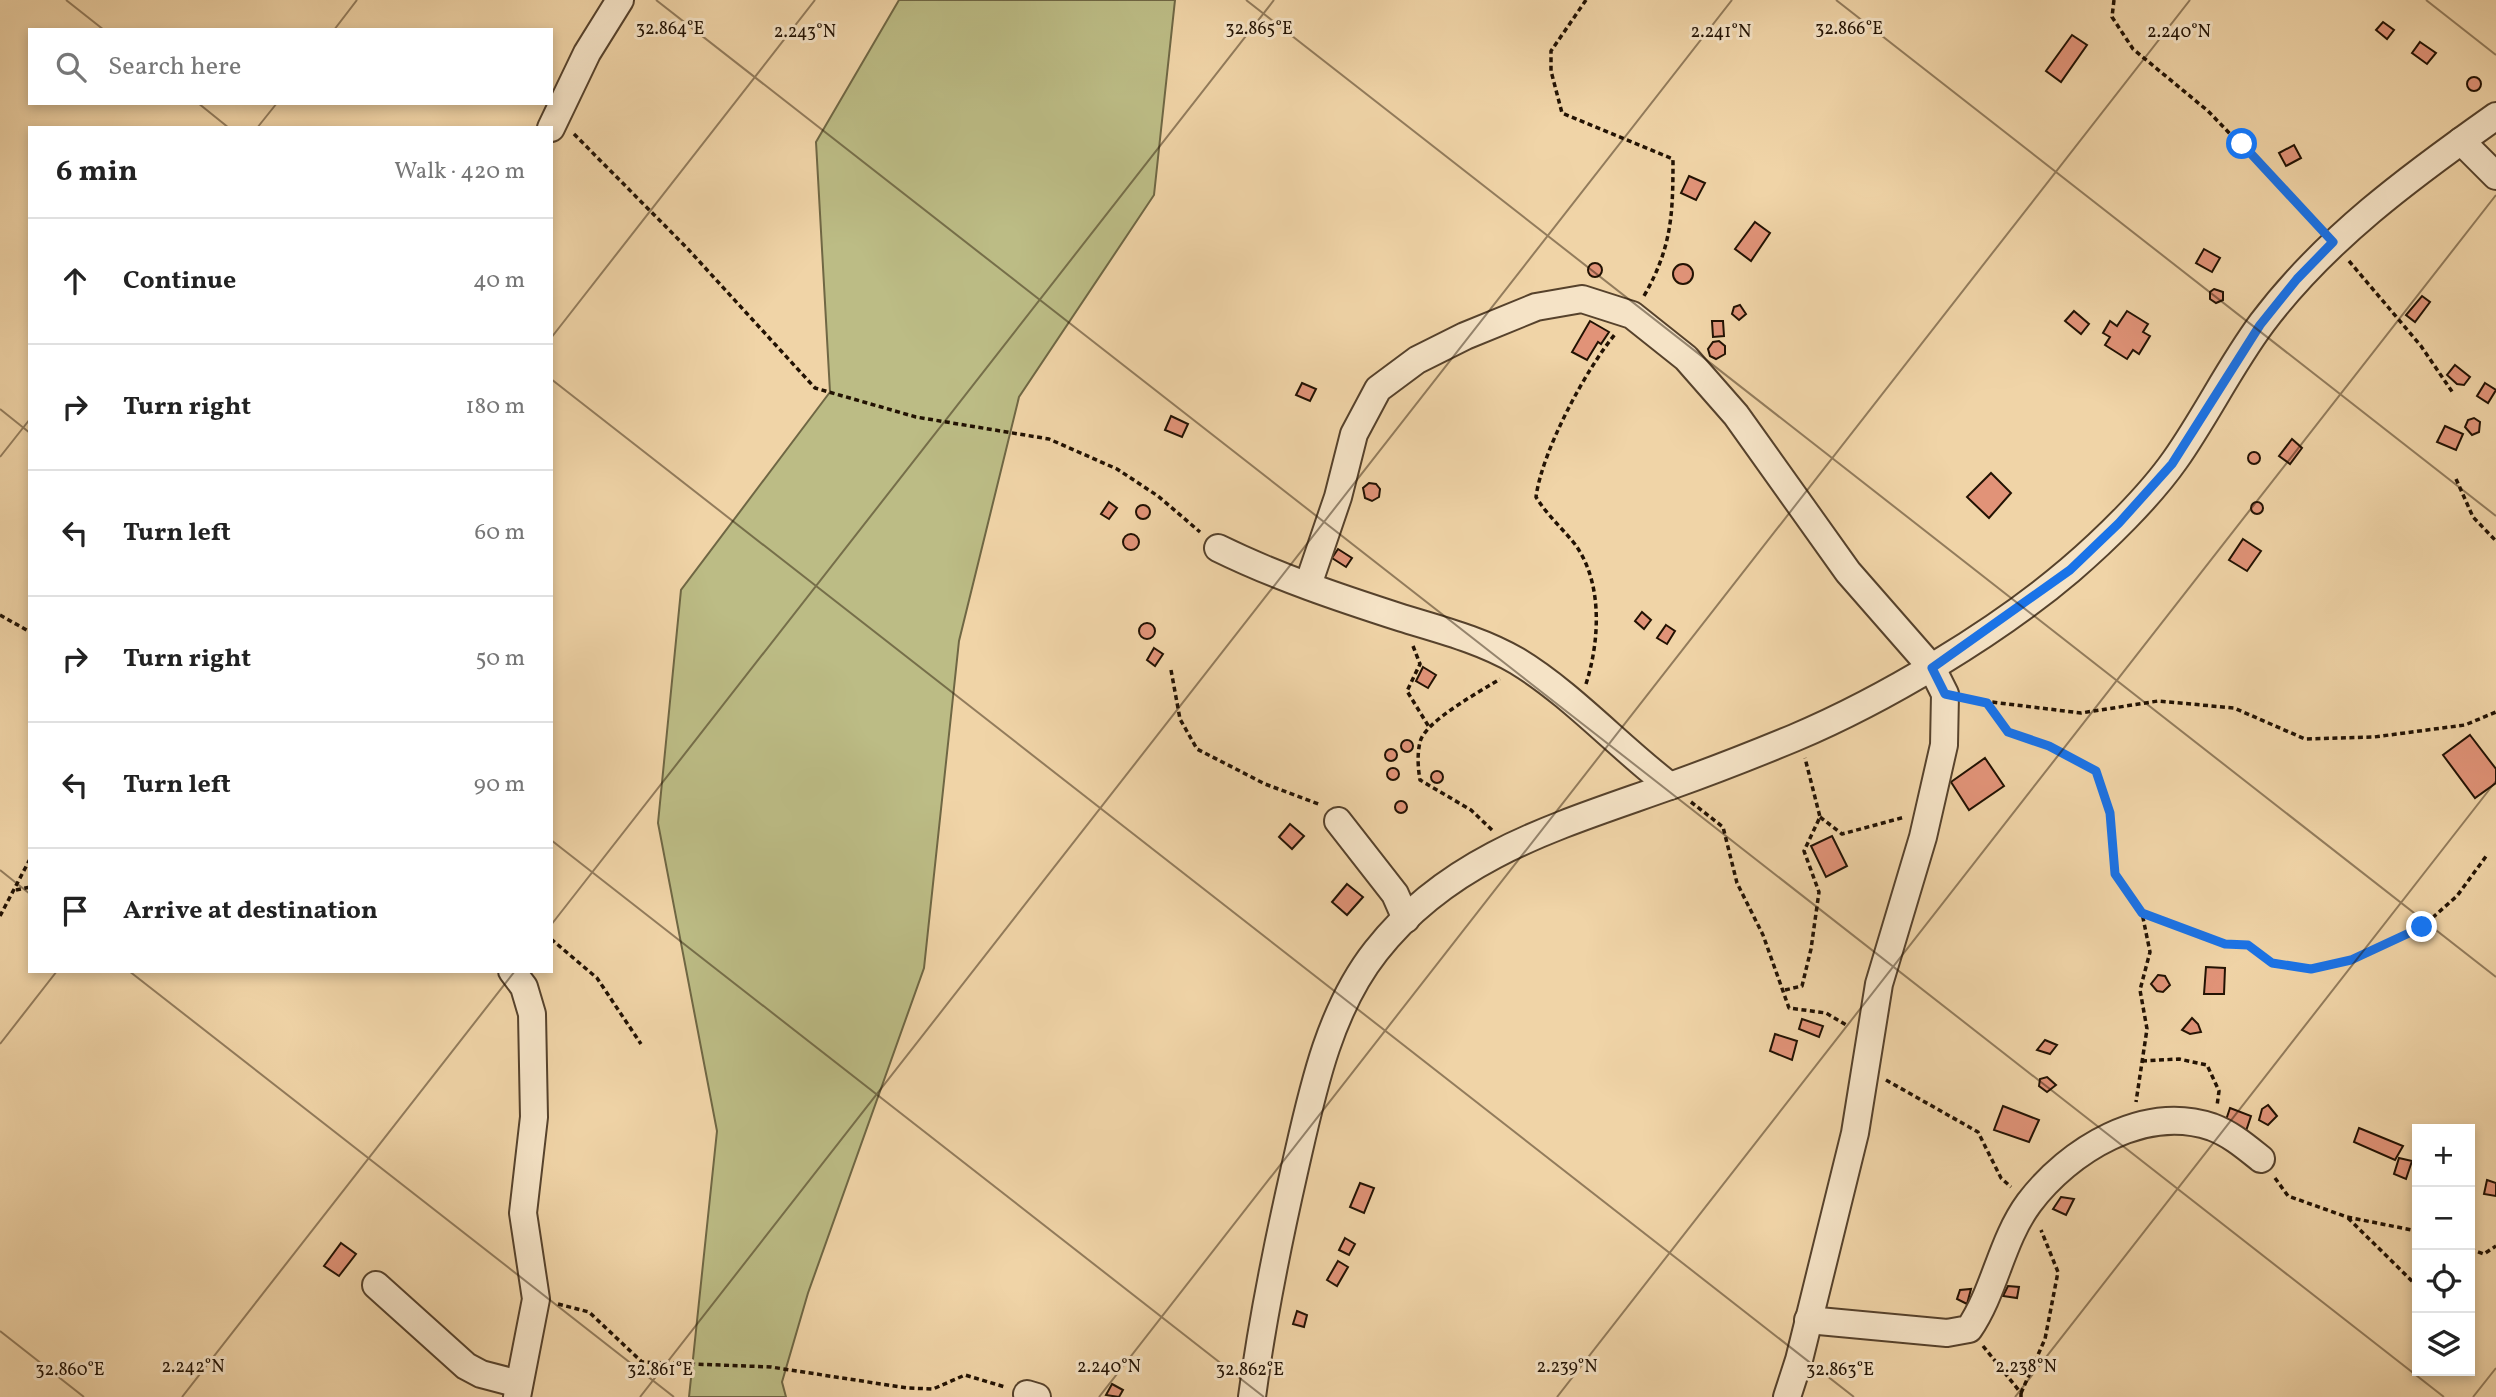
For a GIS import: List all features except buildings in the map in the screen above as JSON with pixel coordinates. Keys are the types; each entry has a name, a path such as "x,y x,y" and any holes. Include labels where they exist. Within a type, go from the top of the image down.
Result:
{"street":[{"path":"554,121 587,53 620,0"},
{"path":"1252,1397 1284,1213 1330,1039 1347,996 1375,951 1406,919 1472,865 1507,847 1574,817 1670,786 1798,736 1932,668 2070,570 2119,523 2172,464 2260,325 2297,279 2333,242 2496,116"},
{"path":"2461,141 2496,176"},
{"path":"1308,585 1338,497 1354,434 1372,398 1391,378 1417,360 1465,336 1536,307 1582,299 1632,314 1686,358 1736,415 1848,572 1932,668 1945,694 1944,745 1930,810 1883,971 1855,1133 1787,1397"},
{"path":"1218,548 1265,571 1403,618 1448,630 1515,661 1549,684 1670,786"},
{"path":"1338,821 1395,894 1406,919"},
{"path":"376,1285 466,1366 518,1390 536,1299 523,1213 534,1117 532,1014 524,987 514,973"},
{"path":"1808,1320 1947,1333 1969,1329 2030,1203 2070,1163 2100,1142 2141,1124 2174,1122 2213,1127 2240,1141 2261,1159"}],"path":[{"path":"1577,709 1593,663 1595,609 1591,572 1574,543 1549,518 1536,497 1539,480 1547,454 1588,377 1652,283 1673,221 1673,159 1562,113 1550,71 1552,51 1587,0"},
{"path":"2115,0 2112,17 2133,50 2208,111 2274,176 2421,346 2452,393"},
{"path":"554,121 687,248 814,388 916,417 1049,439 1117,469 1158,496 1218,548"},
{"path":"2456,479 2473,517 2496,541"},
{"path":"0,615 28,631"},
{"path":"1403,618 1420,664 1407,691 1429,727"},
{"path":"1507,847 1471,810 1420,780 1420,740 1429,727 1504,676 1515,661"},
{"path":"1171,670 1180,719 1197,749 1265,784 1319,803 1338,821"},
{"path":"1945,694 1987,703 2081,713 2158,701 2234,708 2305,739 2374,737 2465,725 2496,712"},
{"path":"1987,703 2008,732 2049,746 2096,771 2110,813 2115,874 2142,913 2150,952 2140,990 2147,1029 2135,1107 2141,1124"},
{"path":"1798,736 1820,817 1842,834 1930,810"},
{"path":"1670,786 1723,827 1737,883 1763,935 1785,990 1789,1008 1826,1013 1870,1038"},
{"path":"1785,990 1802,986 1811,950 1819,892 1804,851 1820,817"},
{"path":"2142,913 2225,944 2248,945 2272,963 2311,969 2351,960 2422,927 2457,896 2487,856"},
{"path":"0,916 28,863"},
{"path":"16,890 28,887"},
{"path":"553,941 597,978 641,1044"},
{"path":"2142,1061 2179,1059 2207,1065 2219,1091 2213,1127"},
{"path":"2261,1159 2288,1196 2347,1217 2412,1230"},
{"path":"2347,1217 2412,1281"},
{"path":"2473,1250 2484,1254 2496,1245"},
{"path":"536,1299 589,1311 642,1363 771,1367 907,1388 933,1389 965,1375 1032,1395"},
{"path":"1969,1329 2021,1393 2021,1397"}],"green space":[{"path":"899,0 1175,0 1154,195 1019,397 959,641 924,968 808,1293 782,1382 786,1397 689,1397 717,1131 658,823 681,590 830,392 816,142"}],"route":[{"path":"2242,144 2333,242 2297,279 2260,325 2172,464 2119,523 2070,570 1932,668 1945,694 1987,703 2008,732 2049,746 2096,771 2110,813 2115,874 2142,913 2225,944 2248,945 2272,963 2311,969 2351,960 2422,927"}]}
